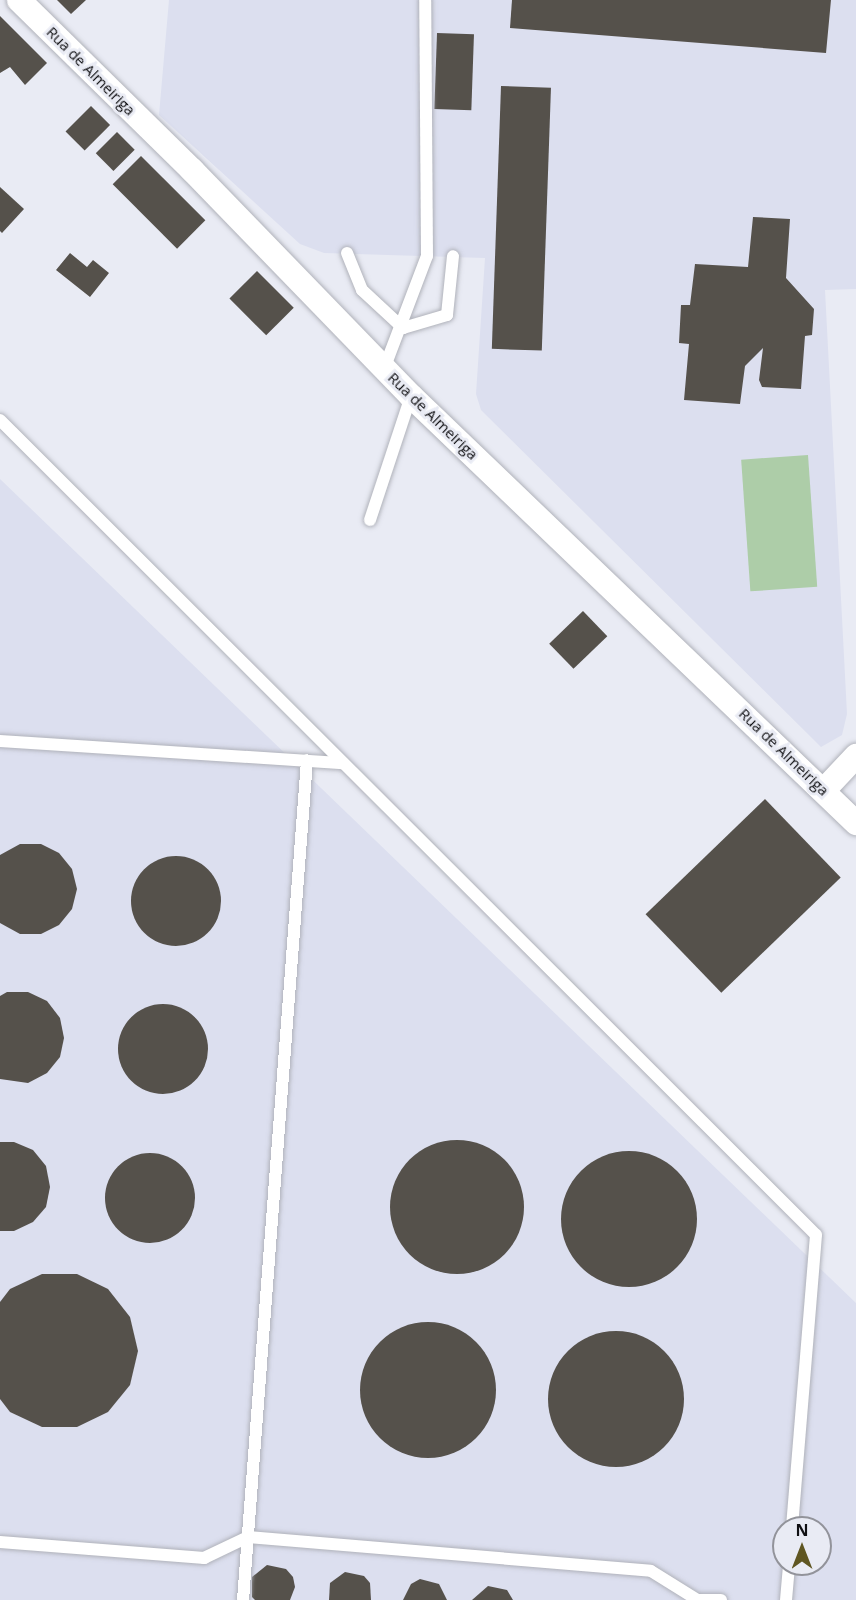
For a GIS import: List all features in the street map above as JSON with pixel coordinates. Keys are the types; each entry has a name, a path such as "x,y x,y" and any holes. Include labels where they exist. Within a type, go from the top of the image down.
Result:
{"street":[{"name":"Rua de Almeiriga","path":"19,0 192,170 411,396 856,823"},
{"path":"824,790 856,756"}],"lane":[{"path":"384,369 403,328 427,256 425,0"},
{"path":"347,253 362,290 403,328"},
{"path":"403,328 447,315 453,256"},
{"path":"370,520 411,396"},
{"path":"0,420 816,1235 793,1516"},
{"path":"0,741 343,763"},
{"path":"243,1600 308,760"},
{"path":"0,1542 204,1558 249,1537 651,1571 695,1600 721,1600"},
{"path":"786,1600 788,1576"}],"shaded area":[{"path":"169,0 856,0 856,289 825,290 847,714 842,735 821,747 481,410 476,394 485,258 324,253 300,244 159,115"},
{"path":"0,479 856,1303 856,1600 0,1600"}],"green space":[{"path":"808,455 817,587 750,591 741,460"}],"building":[{"path":"57,0 86,0 71,14"},
{"path":"512,0 831,0 826,53 510,28"},
{"path":"0,16 47,63 25,85 10,67 0,73"},
{"path":"437,33 474,34 471,110 434,109"},
{"path":"501,86 551,88 542,351 492,349"},
{"path":"91,106 110,125 85,151 66,131"},
{"path":"117,132 135,150 113,171 96,153"},
{"path":"141,156 205,220 177,249 113,184"},
{"path":"0,187 24,209 2,233 0,231"},
{"path":"753,217 790,219 786,278 814,309 812,335 805,336 801,389 762,387 759,380 763,348 745,366 740,404 684,400 689,344 679,343 681,305 690,305 695,264 748,267"},
{"path":"70,253 87,267 93,260 109,273 90,297 56,270"},
{"path":"257,271 294,308 266,335 229,299"},
{"path":"583,611 607,636 574,669 549,644"},
{"path":"765,799 841,877 721,993 646,914"},
{"path":"20,844 41,844 59,853 72,869 77,889 72,909 59,925 41,934 20,934 0,923 0,855"},
{"path":"167,856 185,856 201,863 214,876 221,892 221,910 214,926 201,939 185,946 167,946 151,939 138,926 131,910 131,892 138,876 151,863"},
{"path":"7,992 28,992 47,1001 60,1018 64,1038 60,1057 47,1073 28,1083 0,1079 0,996"},
{"path":"154,1004 172,1004 188,1011 201,1024 208,1040 208,1058 201,1074 188,1087 172,1094 154,1094 138,1087 125,1074 118,1058 118,1040 125,1024 138,1011"},
{"path":"457,1140 483,1145 505,1159 519,1181 524,1207 519,1233 505,1255 483,1269 457,1274 431,1269 409,1255 395,1233 390,1207 395,1181 409,1159 431,1145"},
{"path":"0,1142 14,1142 33,1150 46,1166 50,1187 46,1207 33,1222 14,1231 0,1231"},
{"path":"629,1151 655,1156 677,1171 692,1193 697,1219 692,1245 677,1267 655,1282 629,1287 603,1282 581,1267 566,1245 561,1219 566,1193 581,1171 603,1156"},
{"path":"141,1153 159,1153 175,1160 188,1173 195,1189 195,1207 188,1223 175,1236 159,1243 141,1243 125,1236 112,1223 105,1207 105,1189 112,1173 125,1160"},
{"path":"42,1274 77,1274 108,1289 130,1317 138,1351 130,1385 108,1412 77,1427 42,1427 10,1412 0,1399 0,1302 10,1289"},
{"path":"428,1322 454,1327 476,1342 491,1364 496,1390 491,1416 476,1438 454,1453 428,1458 402,1453 380,1438 365,1416 360,1390 365,1364 380,1342 402,1327"},
{"path":"616,1331 642,1336 664,1351 679,1373 684,1399 679,1425 664,1447 642,1462 616,1467 590,1462 568,1447 553,1425 548,1399 553,1373 568,1351 590,1336"},
{"path":"267,1565 286,1569 293,1577 295,1587 290,1600 255,1600 252,1597 252,1577"},
{"path":"345,1572 364,1576 370,1583 371,1600 329,1600 330,1583"},
{"path":"420,1579 439,1584 447,1600 403,1600 411,1584"},
{"path":"488,1586 507,1590 513,1600 472,1600"}]}
